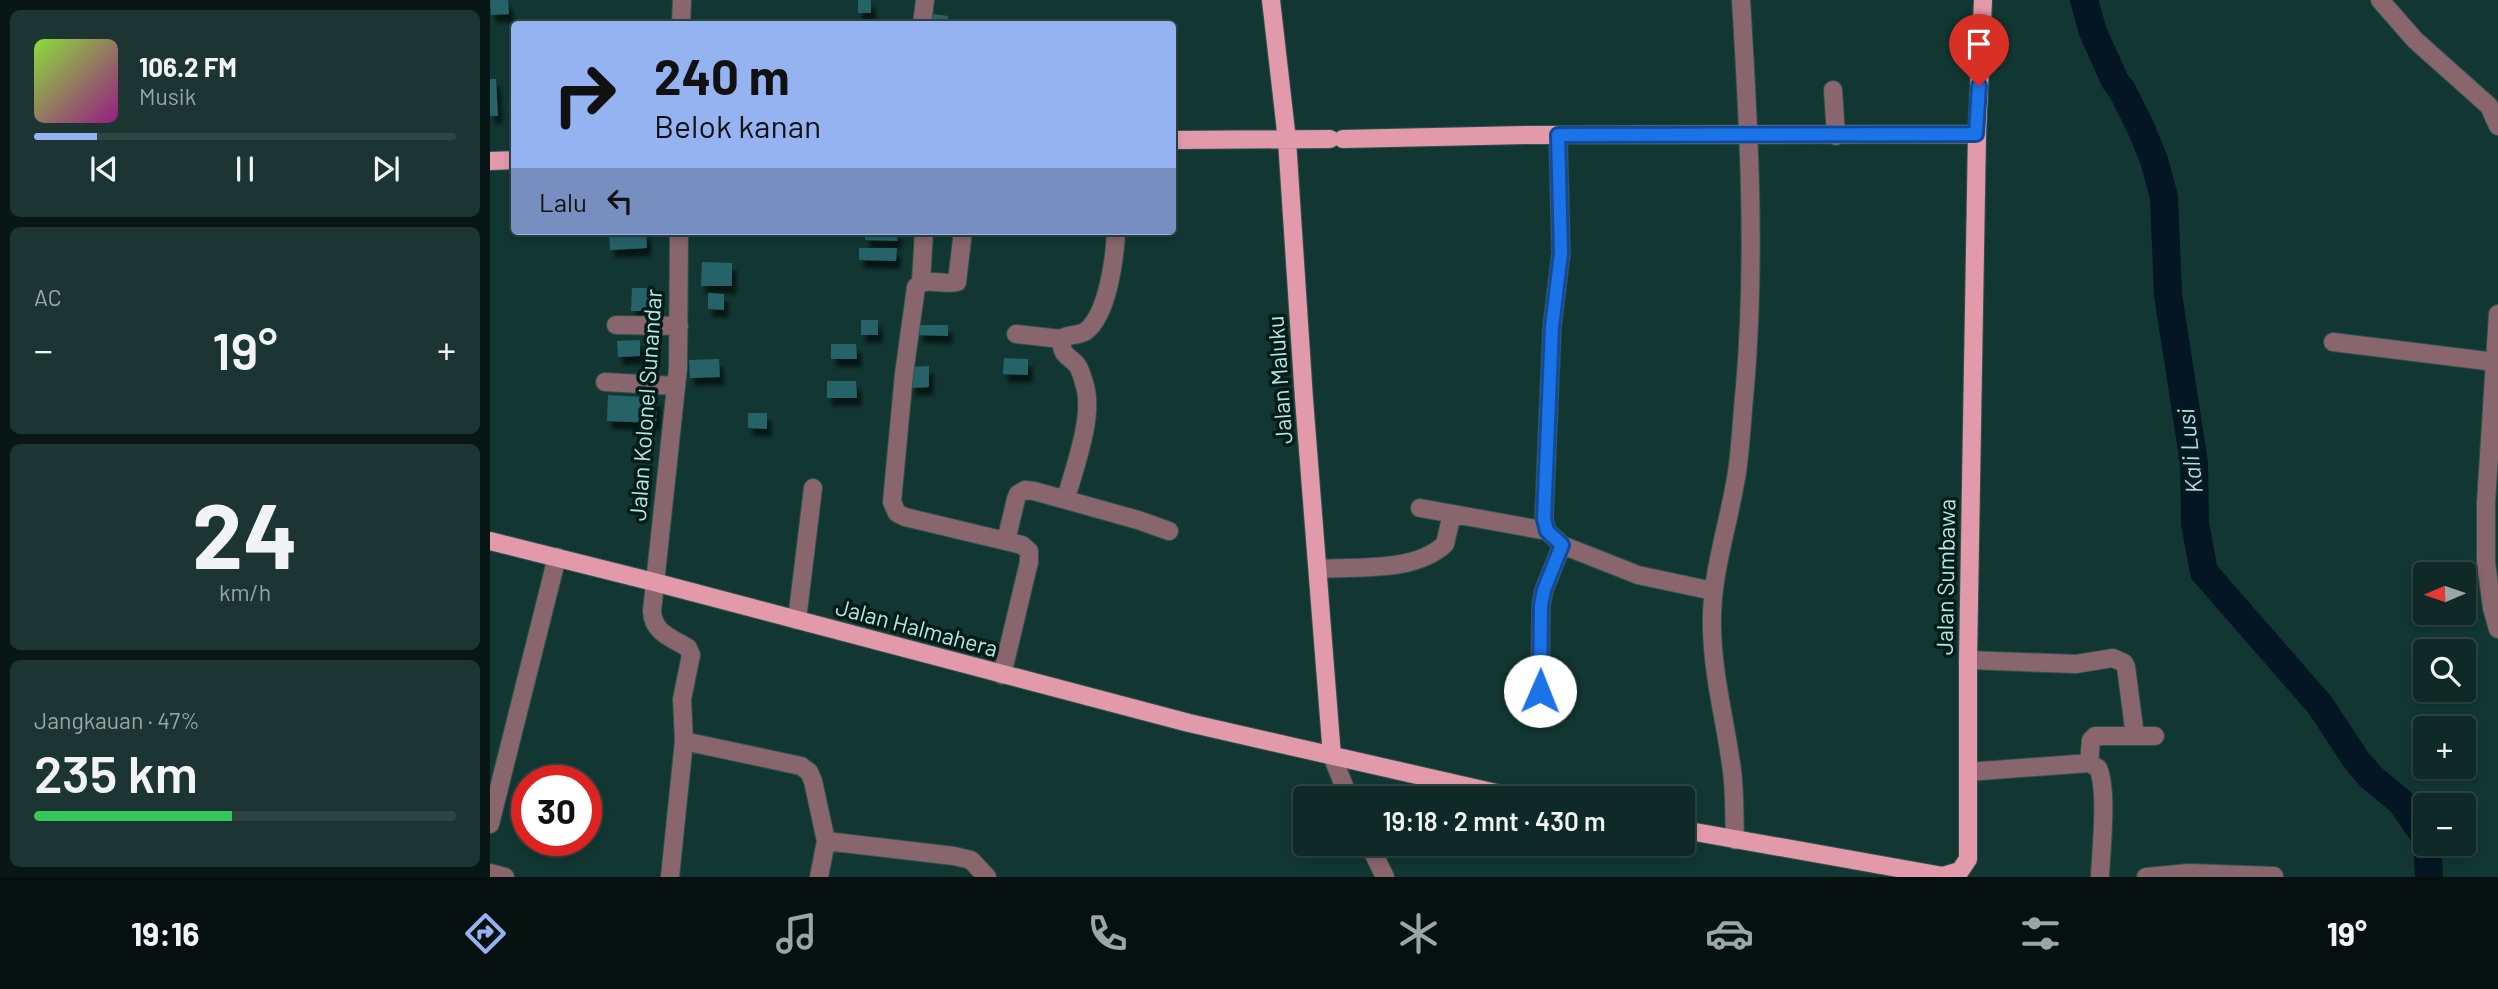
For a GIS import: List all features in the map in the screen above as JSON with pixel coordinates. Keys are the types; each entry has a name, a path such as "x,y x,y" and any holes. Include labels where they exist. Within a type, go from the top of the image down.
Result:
{"main road":[{"name":"Jalan Maluku","path":"1271,0 1287,140 1332,756"},
{"name":"Jalan Sumbawa","path":"1695,832 1946,876 1960,870 1968,859 1968,660 1976,134 1983,0"},
{"path":"1176,140 1558,135 1976,134"},
{"path":"490,160 511,160"},
{"name":"Jalan Halmahera","path":"490,541 1189,723 1332,756"},
{"path":"1332,756 1465,786"}],"street":[{"path":"681,21 682,0"},
{"path":"922,21 925,0"},
{"path":"1735,840 1732,772 1717,683 1712,629 1713,591 1737,473 1751,268 1749,134 1741,0"},
{"path":"2380,0 2415,40 2489,106 2498,126"},
{"path":"1833,90 1836,136"},
{"path":"1547,531 1544,519 1551,340 1561,253 1558,135"},
{"name":"Jalan Kolonel Sunandar","path":"679,235 676,386 652,611 655,625 667,637 688,648 691,655 681,708 684,741"},
{"path":"924,235 921,282 916,287 904,374 892,502 897,513 905,517 1022,545 1029,551 1030,557 1002,675"},
{"path":"921,282 957,282 963,235"},
{"path":"1016,334 1061,339 1063,336 1083,333 1097,317 1110,284 1116,235"},
{"path":"2498,314 2492,504 2486,562 2498,629"},
{"path":"616,326 679,326"},
{"path":"1061,339 1062,352 1078,366 1086,389 1087,410 1066,499"},
{"path":"2333,342 2495,362"},
{"path":"605,382 676,386"},
{"path":"797,620 813,488"},
{"path":"1006,541 1018,494 1025,490 1066,499 1169,531"},
{"path":"1420,508 1547,531 1562,545 1638,575 1713,591"},
{"path":"1318,569 1399,565 1428,556 1445,544 1452,514"},
{"path":"1540,691 1541,605 1544,590 1562,545"},
{"path":"490,824 557,557"},
{"path":"1968,660 2076,664 2113,658 2120,660 2126,667 2135,736"},
{"path":"2089,763 2091,740 2095,736 2155,736"},
{"path":"670,877 684,741 801,766 809,772 826,841 819,877"},
{"path":"1332,756 1344,786"},
{"path":"1968,772 2089,763 2098,768 2101,779 2100,877"},
{"path":"826,841 954,856 971,860 987,877"},
{"path":"1375,856 1385,877"},
{"path":"490,873 505,877"},
{"path":"2154,877 2189,873 2274,876"}],"building":[{"path":"490,0 508,0 509,14 491,15"},
{"path":"858,0 871,0 871,13 858,13"},
{"path":"932,14 948,16 947,21 931,21"},
{"path":"490,79 496,79 498,116 490,116"},
{"path":"609,235 646,235 647,248 610,250"},
{"path":"865,235 898,235 897,241 865,240"},
{"path":"859,248 897,248 896,261 859,260"},
{"path":"702,262 732,263 732,286 701,286"},
{"path":"632,288 648,288 648,311 631,311"},
{"path":"708,293 724,294 724,310 708,309"},
{"path":"861,320 878,320 878,335 861,335"},
{"path":"919,325 948,325 948,336 918,335"},
{"path":"640,340 640,356 618,357 617,341"},
{"path":"831,344 856,344 857,359 831,359"},
{"path":"1004,358 1028,359 1028,375 1003,374"},
{"path":"719,359 720,377 690,378 689,360"},
{"path":"929,366 929,387 911,388 910,367"},
{"path":"827,381 856,381 857,398 827,398"},
{"path":"608,395 657,398 656,423 607,421"},
{"path":"748,413 767,413 767,429 748,428"}],"waterway":[{"name":"Kali Lusi","path":"2084,0 2093,32 2154,160 2164,197 2168,295 2194,463 2195,523 2204,572 2320,705 2357,761 2371,777 2401,802 2413,819"},
{"name":"Kali Lusi","path":"2428,856 2429,877"}],"route":[{"path":"1540,691 1541,605 1544,590 1562,545 1547,531 1544,519 1552,327 1561,253 1558,135 1976,134 1979,86"}]}
